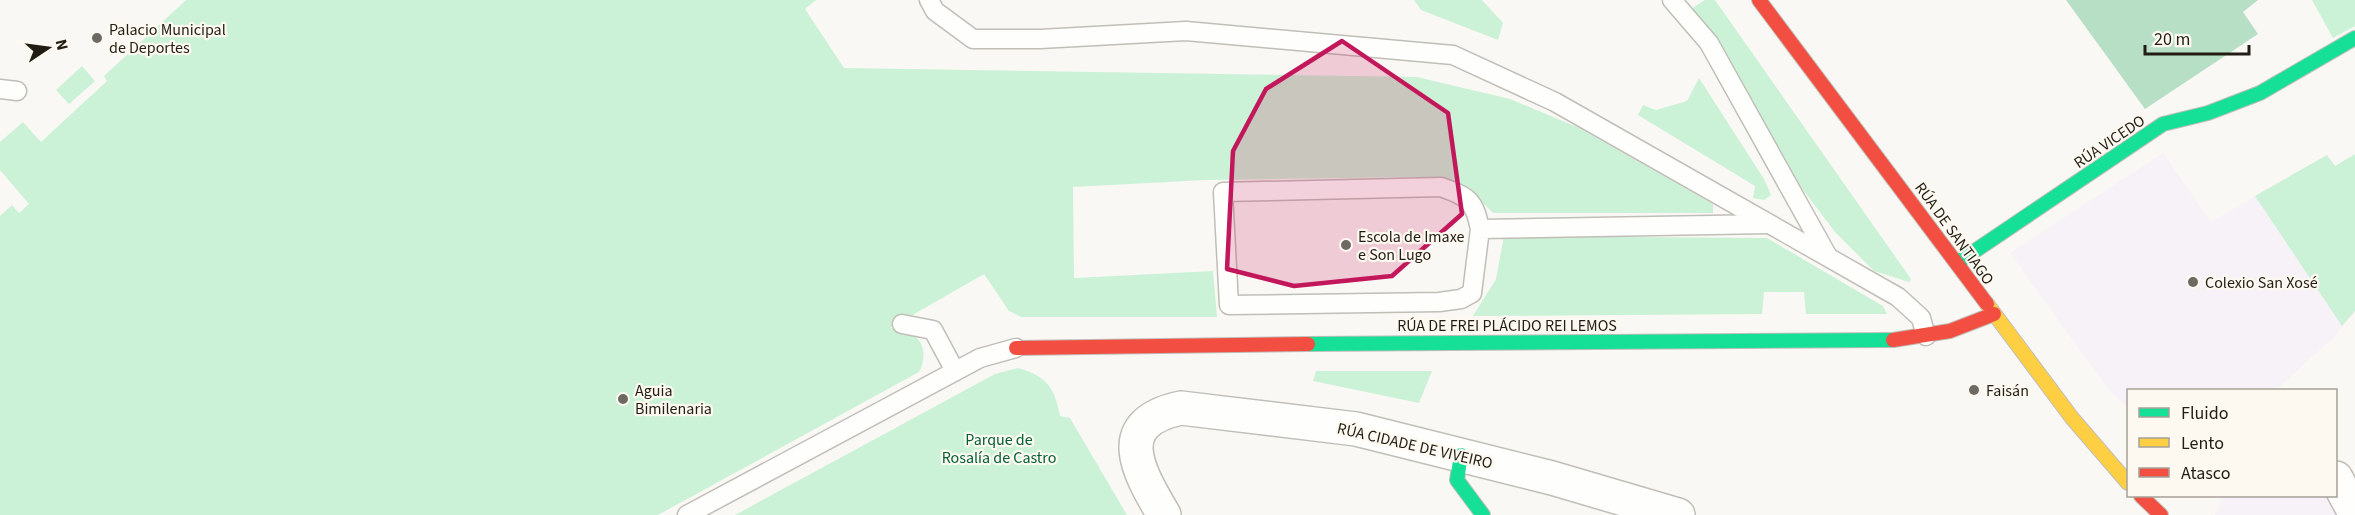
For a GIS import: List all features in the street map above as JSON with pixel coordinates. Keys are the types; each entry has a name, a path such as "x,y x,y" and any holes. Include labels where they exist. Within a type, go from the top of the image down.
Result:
{"street":[{"name":"RÚA DE SANTIAGO","path":"1759,0 2072,418 2127,482"},
{"name":"RÚA VICEDO","path":"1957,263 2163,124 2208,113 2259,93 2355,38"},
{"name":"RÚA DE FREI PLÁCIDO REI LEMOS","path":"1016,348 1455,342 1899,340 1966,326 1994,314"},
{"name":"RÚA CIDADE DE VIVEIRO","path":"1164,515 1142,478 1135,455 1137,434 1148,420 1162,412 1181,408 1356,429 1552,478 1678,515"},
{"path":"1461,455 1457,480 1483,515"},
{"path":"2337,480 2355,513"},
{"path":"2143,497 2161,515"}],"lane":[{"path":"929,0 935,11 973,39 1040,39 1186,31 1453,55 1555,102 1898,297 1916,310 1926,336"},
{"path":"1672,0 1709,43 1828,257"},
{"path":"1441,187 1465,195 1475,208 1480,230 1472,293 1461,299 1439,302 1229,305 1223,192 1441,187"},
{"path":"1480,230 1771,224"},
{"path":"902,324 933,330 955,371"},
{"path":"687,515 980,358 1016,348"}],"highlighted area":[{"path":"1342,41 1448,113 1462,214 1392,276 1294,286 1227,269 1233,151 1266,89"}],"shaded area":[{"name":"Colexio San Xosé","path":"2163,153 2211,222 2327,155 2335,166 2355,154 2355,311 2334,337 2277,389 2127,389 2127,407 2109,390 2010,253"},
{"path":"2222,497 2332,497 2345,515 2215,515"}],"green space":[{"path":"186,0 816,0 805,9 844,68 1417,77 1510,99 1577,127 1713,204 1713,213 1493,213 1475,195 1450,180 1414,177 1206,180 1073,187 1074,278 1213,271 1217,317 1021,317 1009,311 984,274 890,328 907,332 919,341 924,354 919,372 658,515 0,515 0,216 12,205 19,213 29,204 0,170 0,142 23,122 41,142 107,81 104,76"},
{"path":"1414,0 1482,0 1503,23 1498,40 1421,10"},
{"path":"1705,0 1715,0 1911,279 1909,282 1874,271 1835,232 1785,166 1691,9"},
{"path":"2066,0 2258,0 2243,12 2258,34 2145,109"},
{"path":"2312,0 2355,0 2355,26 2333,38"},
{"path":"82,66 95,81 69,104 56,90"},
{"path":"1699,78 1764,179 1771,195 1764,200 1753,198 1755,186 1638,115 1643,105 1656,110 1687,101"},
{"path":"2355,154 2355,311 2342,326 2255,196 2327,155 2335,166"},
{"path":"1504,236 1767,238 1883,306 1887,314 1806,314 1804,292 1764,292 1762,314 1473,316 1496,279"},
{"name":"Parque de Rosalía de Castro","path":"1018,368 1036,375 1048,384 1055,397 1060,416 1070,418 1127,515 735,515 995,374"},
{"path":"1316,371 1432,371 1419,403 1313,381"}],"traffic: fast":[{"path":"1957,263 2163,124 2208,113 2260,93 2355,38"},
{"path":"1308,344 1893,340"},
{"path":"1461,455 1457,480 1483,515"}],"traffic: slow":[{"path":"1987,304 2072,418 2127,482"}],"traffic: jam":[{"path":"1759,0 1987,304"},
{"path":"1893,340 1950,331 1994,314"},
{"path":"1016,348 1308,344"},
{"path":"2142,497 2161,515"}],"place":[{"name":"Palacio Municipal de Deportes","path":"97,38"},
{"name":"Escola de Imaxe e Son Lugo","path":"1346,245"},
{"name":"Colexio San Xosé","path":"2193,282"},
{"name":"Faisán","path":"1974,390"},
{"name":"Aguia Bimilenaria","path":"623,399"}]}
